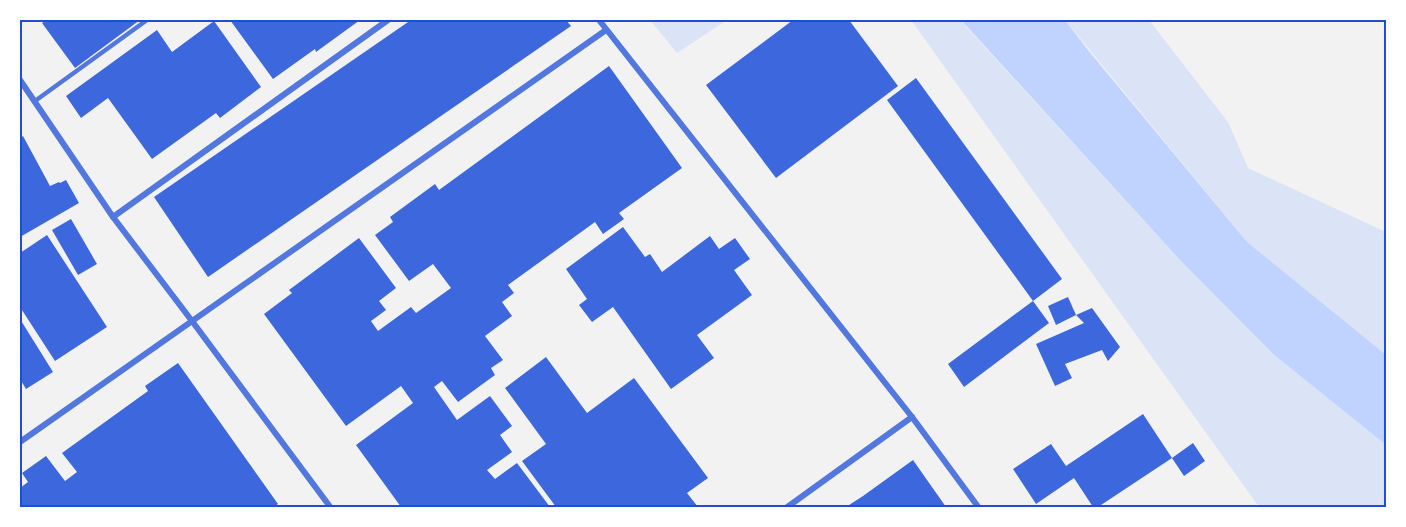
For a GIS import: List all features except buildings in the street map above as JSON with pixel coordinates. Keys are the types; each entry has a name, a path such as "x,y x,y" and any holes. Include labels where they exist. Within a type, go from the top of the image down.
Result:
{"street":[{"path":"112,217 388,20"},
{"path":"598,20 912,417 979,507"},
{"path":"20,442 606,30"},
{"path":"20,80 112,217 331,507"},
{"path":"786,507 912,417"}],"lane":[{"path":"35,101 147,20"}],"shaded area":[{"path":"650,20 727,20 677,53"},
{"path":"911,20 960,20 1181,261 1273,354 1386,445 1386,507 1259,507"},
{"path":"1065,20 1149,20 1228,122 1248,168 1386,232 1386,359 1247,242"}],"water":[{"path":"961,20 1065,20 1247,242 1386,355 1386,445 1273,354 1181,261"}]}
